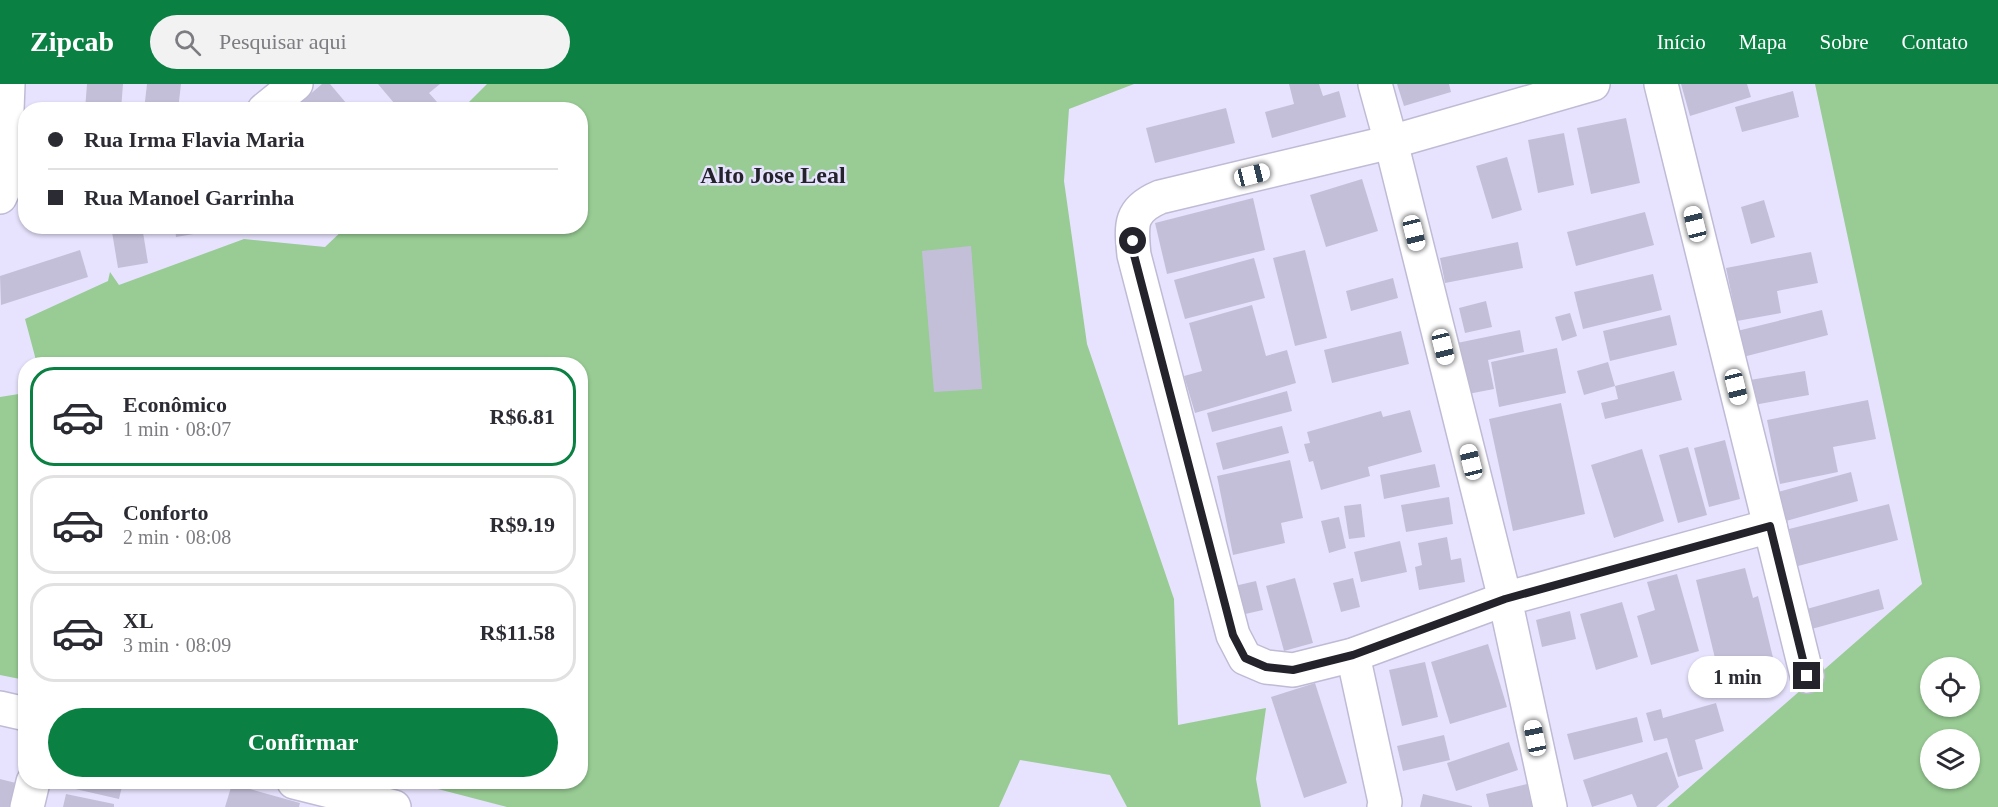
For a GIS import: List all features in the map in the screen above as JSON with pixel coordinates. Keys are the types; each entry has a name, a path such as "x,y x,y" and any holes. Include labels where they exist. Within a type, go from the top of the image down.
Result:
{"street":[{"path":"8,84 10,189"},
{"path":"274,102 296,84"},
{"path":"1375,84 1505,599 1550,807"},
{"path":"1593,84 1391,142 1160,197 1146,203 1136,213 1131,227 1134,255 1233,635 1245,658 1266,667 1293,670 1353,655 1505,599 1770,526"},
{"path":"1661,84 1807,676"},
{"path":"1353,655 1385,802 1384,807"},
{"path":"0,708 18,712"},
{"path":"27,807 31,789"},
{"path":"319,789 376,805"}],"green space":[{"path":"487,84 1134,84 1069,109 1064,181 1087,344 1174,599 1178,725 1266,708 1256,779 1261,807 1127,807 1110,775 1020,760 999,807 507,807 438,789 588,789 588,357 35,357 25,319 108,281 110,272 119,285 244,239 325,247 339,234 588,234 588,102 469,102"},
{"path":"1815,84 1998,84 1998,807 1667,807 1922,584"},
{"path":"18,394 18,679 0,675 0,397"}],"building":[{"path":"87,84 123,84 122,102 86,102"},
{"path":"147,84 181,84 179,102 145,102"},
{"path":"322,84 330,84 345,102 301,102"},
{"path":"378,84 440,84 429,93 437,102 393,102"},
{"path":"1289,84 1319,84 1323,96 1339,91 1346,117 1272,138 1265,112 1294,104"},
{"path":"1397,84 1449,84 1451,92 1404,106"},
{"path":"1681,84 1747,84 1751,97 1690,116"},
{"path":"1793,91 1799,117 1742,132 1735,107"},
{"path":"1226,108 1235,143 1155,163 1146,128"},
{"path":"1626,118 1640,183 1591,194 1577,128"},
{"path":"1564,133 1574,185 1538,193 1528,140"},
{"path":"1507,157 1522,210 1492,219 1476,166"},
{"path":"1362,179 1378,231 1326,247 1310,195"},
{"path":"1253,198 1265,250 1167,274 1155,223"},
{"path":"1764,200 1775,237 1751,244 1741,207"},
{"path":"1645,212 1654,245 1576,266 1567,232"},
{"path":"112,234 143,234 148,263 118,268"},
{"path":"176,234 193,234 176,237"},
{"path":"1518,242 1523,268 1445,283 1440,258"},
{"path":"971,246 982,389 934,392 922,251"},
{"path":"80,250 88,277 1,305 0,276"},
{"path":"1305,250 1327,338 1295,346 1273,258"},
{"path":"1811,252 1818,283 1777,291 1781,313 1737,321 1726,268"},
{"path":"1254,258 1265,298 1185,319 1174,280"},
{"path":"1653,274 1662,310 1583,329 1574,292"},
{"path":"1393,278 1398,298 1351,311 1346,291"},
{"path":"1486,301 1492,327 1465,333 1459,308"},
{"path":"1252,305 1266,356 1287,350 1296,383 1195,413 1184,376 1202,371 1189,323"},
{"path":"1822,310 1828,335 1743,357 1737,331"},
{"path":"1570,313 1577,336 1562,341 1555,317"},
{"path":"1670,315 1677,345 1610,361 1603,331"},
{"path":"1520,330 1524,352 1488,360 1494,389 1468,394 1457,343"},
{"path":"1401,331 1409,364 1332,383 1324,350"},
{"path":"1557,348 1566,393 1499,407 1491,362"},
{"path":"1608,362 1615,386 1584,395 1577,371"},
{"path":"1674,371 1682,400 1605,419 1601,403 1618,399 1615,386"},
{"path":"1805,371 1809,395 1748,406 1744,381"},
{"path":"1287,391 1292,411 1212,432 1207,413"},
{"path":"1868,400 1876,439 1833,447 1838,472 1780,484 1767,420"},
{"path":"1561,403 1585,514 1513,531 1489,419"},
{"path":"1410,410 1422,452 1368,467 1370,476 1321,490 1313,461 1309,462 1304,444 1310,443 1307,432 1381,411 1383,417"},
{"path":"1282,426 1289,453 1223,470 1216,443"},
{"path":"1725,440 1740,499 1709,507 1694,448"},
{"path":"1688,447 1707,515 1678,523 1659,455"},
{"path":"1642,449 1664,521 1614,538 1591,465"},
{"path":"1290,460 1303,518 1281,523 1285,543 1233,555 1217,476"},
{"path":"1435,464 1440,487 1384,499 1380,475"},
{"path":"1851,472 1858,501 1786,521 1778,492"},
{"path":"1449,497 1453,524 1406,532 1401,505"},
{"path":"1361,504 1365,537 1349,539 1344,506"},
{"path":"1889,504 1898,540 1798,566 1789,529"},
{"path":"1339,517 1346,548 1329,553 1321,521"},
{"path":"1447,537 1451,560 1461,558 1465,582 1419,590 1415,567 1422,565 1418,543"},
{"path":"1400,541 1407,572 1361,582 1354,552"},
{"path":"1745,568 1753,598 1758,596 1777,674 1722,687 1696,580"},
{"path":"1677,574 1699,651 1651,665 1637,616 1655,610 1647,582"},
{"path":"1295,578 1313,643 1284,651 1266,586"},
{"path":"1353,578 1360,607 1341,612 1333,583"},
{"path":"1256,581 1263,610 1232,617 1226,588"},
{"path":"1879,589 1884,609 1808,630 1803,610"},
{"path":"1622,602 1638,657 1596,670 1580,614"},
{"path":"1570,611 1576,639 1542,647 1536,620"},
{"path":"1488,644 1507,707 1450,724 1431,662"},
{"path":"1425,662 1438,717 1402,726 1389,670"},
{"path":"1315,683 1347,783 1304,798 1271,697"},
{"path":"1716,703 1724,731 1695,740 1703,769 1678,777 1667,738 1654,741 1646,713 1661,709 1663,718"},
{"path":"1637,717 1643,742 1574,760 1567,734"},
{"path":"1444,735 1450,760 1403,771 1397,746"},
{"path":"1509,742 1518,770 1456,791 1447,763"},
{"path":"1667,752 1679,787 1656,807 1637,807 1632,794 1592,807 1583,780"},
{"path":"0,779 16,783 10,807 0,807"},
{"path":"1527,784 1532,807 1489,807 1486,794"},
{"path":"75,789 121,789 119,799"},
{"path":"230,789 250,789 300,803 299,807 225,807"},
{"path":"66,794 114,804 114,807 63,807"},
{"path":"1423,794 1472,806 1472,807 1420,807"}],"district":[{"name":"Alto Jose Leal","path":"773,175"}],"route":[{"path":"1133,241 1134,255 1233,635 1245,658 1266,667 1293,670 1353,655 1505,599 1770,526 1807,676"}]}
